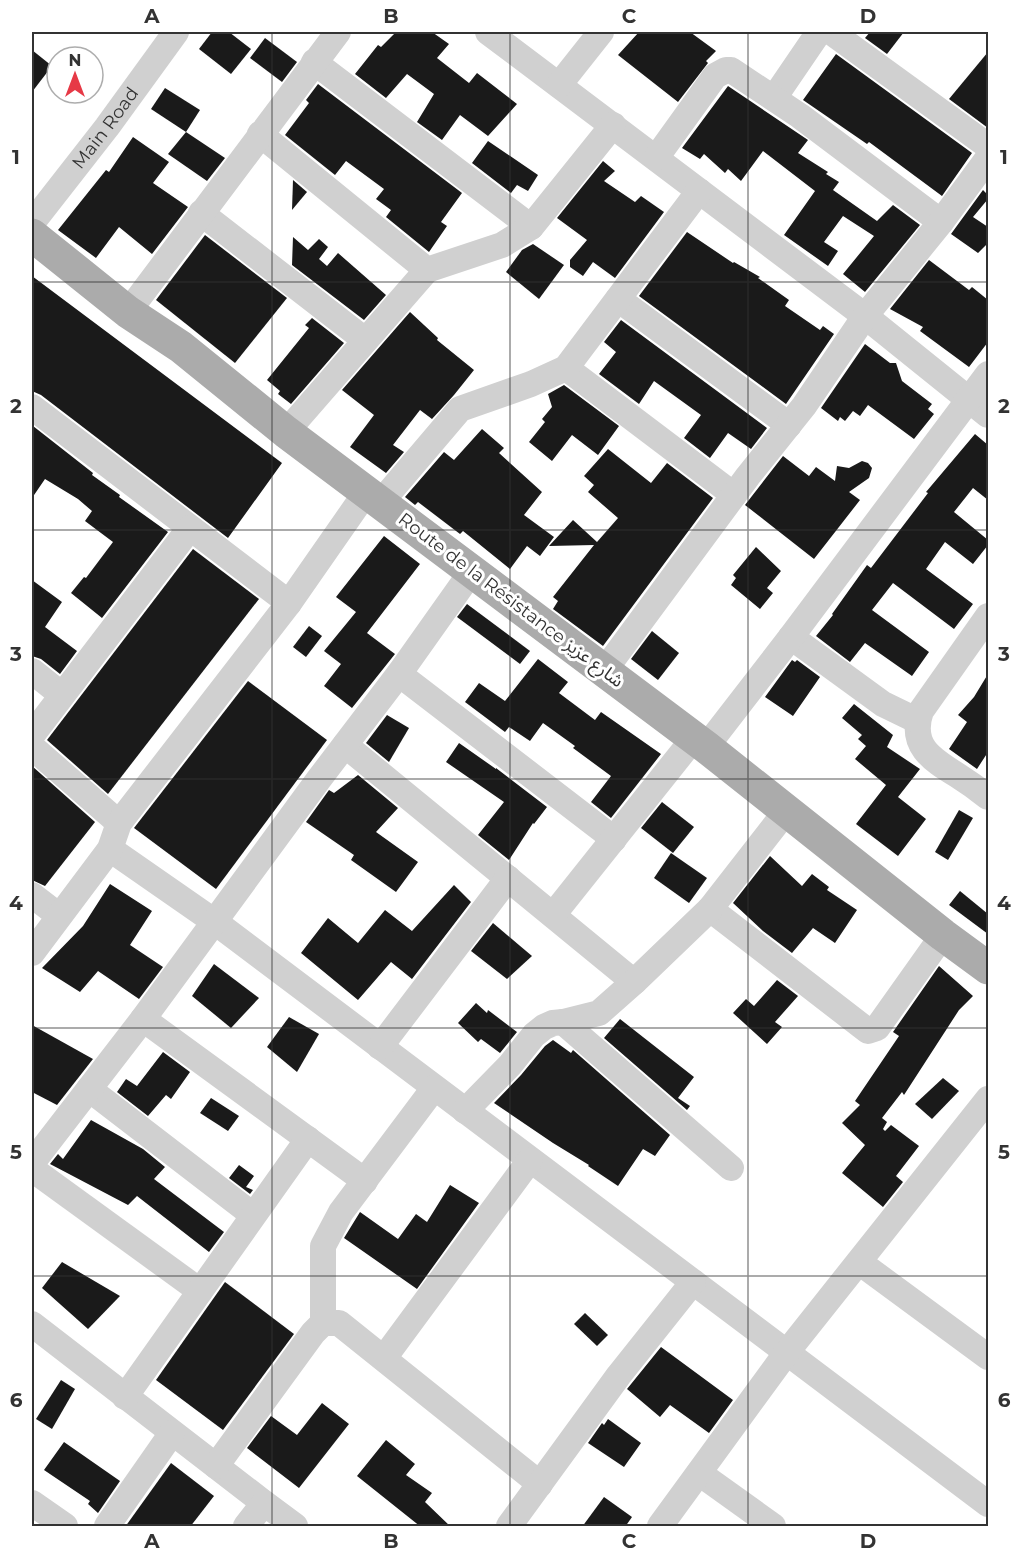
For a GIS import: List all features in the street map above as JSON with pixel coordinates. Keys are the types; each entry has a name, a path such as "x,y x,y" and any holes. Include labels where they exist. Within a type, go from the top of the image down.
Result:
{"main road":[{"name":"Route de la Résistance شارع عزيز","path":"32,235 128,312 181,347 286,432 700,743 988,968"}],"street":[{"name":"Main Road","path":"32,223 108,127 176,32"},
{"path":"128,312 338,32"},
{"path":"488,32 865,316 988,415"},
{"path":"559,85 601,32"},
{"path":"774,98 819,32"},
{"path":"831,32 988,146"},
{"path":"314,62 531,227"},
{"path":"656,158 715,75 731,70 774,98 941,222"},
{"path":"286,432 427,270 502,245 531,227 613,125"},
{"path":"260,134 427,270"},
{"path":"604,671 734,495 804,406 865,316 941,222 988,158"},
{"path":"32,953 58,915 110,849 119,823 374,497 460,409 531,384 566,368 699,190"},
{"path":"201,213 365,340"},
{"path":"618,299 789,425"},
{"path":"566,368 734,495"},
{"path":"553,915 614,839 791,637 988,374"},
{"path":"32,409 289,603"},
{"path":"32,735 190,528"},
{"path":"32,1163 143,1019 399,674 472,571"},
{"path":"988,616 921,711 917,732 929,756 988,797"},
{"path":"791,637 883,704 918,721"},
{"path":"32,671 62,695"},
{"path":"399,674 614,839"},
{"path":"345,745 634,982"},
{"path":"32,747 119,823"},
{"path":"465,1111 510,1065 534,1035 553,1023 563,1023 599,1012 634,982 710,909 787,810"},
{"path":"110,849 214,922 988,1504"},
{"path":"380,1047 508,878"},
{"path":"32,895 58,915"},
{"path":"710,909 868,1031 877,1028 943,935"},
{"path":"143,1019 365,1180"},
{"path":"563,1023 731,1168"},
{"path":"216,1466 322,1323 323,1246 341,1212 434,1088"},
{"path":"89,1089 253,1215"},
{"path":"660,1527 787,1352 988,1099"},
{"path":"125,1397 308,1139"},
{"path":"384,1358 530,1160"},
{"path":"32,1169 200,1291"},
{"path":"859,1262 988,1357"},
{"path":"509,1527 619,1375 693,1282"},
{"path":"322,1323 339,1323 540,1484"},
{"path":"32,1324 295,1527"},
{"path":"107,1527 172,1433"},
{"path":"699,1473 773,1527"},
{"path":"32,1503 65,1527"},
{"path":"246,1527 264,1503"}],"building":[{"path":"212,32 229,32 251,49 231,74 199,49"},
{"path":"396,32 432,32 449,44 437,58 469,83 477,73 517,104 488,136 460,115 442,140 417,122 434,94 407,74 386,98 355,74 378,45 381,47"},
{"path":"639,32 690,32 716,51 706,61 708,63 678,102 618,55"},
{"path":"870,32 904,32 887,54 865,38"},
{"path":"265,38 297,62 282,82 250,58"},
{"path":"32,50 45,60 45,75 32,92"},
{"path":"988,52 988,128 949,99"},
{"path":"836,54 972,153 942,196 869,142 867,144 803,100"},
{"path":"318,84 462,193 441,222 447,226 429,252 386,217 391,210 376,199 384,189 346,161 335,175 285,135 309,103 306,100"},
{"path":"728,86 808,140 798,153 828,172 826,174 839,182 833,190 877,221 893,205 920,225 865,292 843,274 874,236 843,216 824,242 838,251 828,266 784,235 815,191 763,151 741,181 728,169 725,173 704,154 700,159 682,148"},
{"path":"165,88 200,110 186,132 151,109"},
{"path":"186,132 225,158 207,181 168,154"},
{"path":"133,137 169,162 153,183 188,207 152,254 119,227 96,258 58,230 106,170 109,172"},
{"path":"488,141 538,175 528,191 517,185 511,193 472,163"},
{"path":"603,161 615,171 604,181 635,202 641,196 664,212 615,278 593,262 583,276 570,267 570,260 587,240 557,218"},
{"path":"293,180 307,192 292,210"},
{"path":"983,190 988,195 988,199 973,217 988,227 988,243 978,253 951,234"},
{"path":"687,232 733,263 760,277 758,278 789,300 785,306 820,330 823,326 834,334 786,404 639,296"},
{"path":"205,235 287,298 235,363 156,300"},
{"path":"293,237 308,250 319,239 328,247 319,259 327,266 338,253 386,295 364,320 292,265"},
{"path":"533,244 564,265 539,299 506,272 522,250"},
{"path":"929,260 969,290 972,287 988,300 988,342 969,367 920,331 923,327 890,309"},
{"path":"32,276 282,463 228,538 41,395 32,391"},
{"path":"410,312 438,338 437,340 474,370 432,419 420,410 393,445 404,452 386,473 350,447 374,415 342,390"},
{"path":"312,318 344,343 291,404 278,394 280,391 267,380 309,328 305,325"},
{"path":"621,320 767,428 751,449 728,433 710,458 684,438 701,415 654,381 639,404 599,374 616,352 604,342"},
{"path":"865,344 890,363 896,363 902,381 932,404 928,409 934,414 914,439 868,405 860,416 853,411 845,421 840,417 838,421 821,408"},
{"path":"564,385 619,426 598,455 572,435 552,461 529,442 545,422 542,419 552,407 548,394"},
{"path":"33,426 120,495 119,497 168,532 102,618 71,593 84,577 86,578 113,542 85,521 92,511 78,499 45,479 32,498"},
{"path":"482,429 504,448 499,453 542,492 524,515 554,537 540,556 527,546 510,569 463,531 460,534 418,502 415,505 405,497 444,452 454,460"},
{"path":"975,434 988,445 988,500 973,488 954,512 988,540 988,545 973,564 945,542 926,569 973,604 954,629 893,583 872,610 929,652 912,676 865,643 850,662 816,636 867,565 871,568 928,493 926,492"},
{"path":"608,449 651,483 667,463 713,498 603,646 553,609 558,601 553,597 594,545 549,546 573,520 597,542 618,518 588,492 594,485 584,476"},
{"path":"783,456 809,476 816,467 835,481 837,466 849,468 862,461 868,463 872,468 869,478 849,492 860,500 814,559 745,505"},
{"path":"384,536 420,564 367,633 395,654 352,708 324,686 341,664 324,651 356,612 336,597"},
{"path":"756,547 781,571 767,588 773,593 760,609 731,585 736,578 733,575"},
{"path":"193,549 259,599 108,794 47,740"},
{"path":"32,580 62,602 45,627 77,651 60,674 41,659 32,656"},
{"path":"467,604 530,651 520,664 457,617"},
{"path":"309,626 322,636 306,657 293,647"},
{"path":"652,631 679,653 658,680 631,659"},
{"path":"538,659 568,682 559,693 595,720 601,712 661,754 611,818 591,802 611,776 573,748 575,746 543,723 530,741 509,727 505,732 465,702 479,683 505,701"},
{"path":"792,660 795,662 797,660 820,677 793,716 765,697"},
{"path":"988,674 988,752 977,769 949,749 967,722 958,715 974,697"},
{"path":"248,681 327,740 216,889 134,828"},
{"path":"854,704 893,735 887,747 920,769 898,797 926,819 898,856 856,824 886,785 855,759 866,746 858,739 862,735 842,718"},
{"path":"387,715 409,728 389,762 366,743"},
{"path":"459,743 547,807 533,823 509,860 478,835 504,802 446,762"},
{"path":"32,766 95,822 45,886 32,880"},
{"path":"358,775 398,808 376,832 418,862 396,892 351,860 354,855 306,822 329,790 334,793"},
{"path":"662,802 694,827 673,853 641,828"},
{"path":"959,810 973,818 948,860 935,852"},
{"path":"671,853 707,878 689,903 654,878"},
{"path":"770,856 802,886 812,874 829,887 827,890 857,910 835,943 813,928 792,953 763,931 733,903"},
{"path":"110,884 152,911 130,945 163,967 139,999 98,971 80,992 42,968 83,926"},
{"path":"454,885 471,902 412,979 391,962 358,1000 301,953 328,918 358,943 385,910 412,931"},
{"path":"960,891 988,914 988,934 949,905"},
{"path":"493,923 532,956 507,979 471,951"},
{"path":"214,964 259,998 231,1028 192,996"},
{"path":"939,966 973,996 959,1010 904,1095 902,1092 882,1118 887,1122 883,1129 885,1131 891,1125 919,1146 896,1176 903,1182 883,1207 842,1173 865,1145 842,1123 860,1105 855,1101 899,1036 893,1032"},
{"path":"777,980 798,996 775,1022 782,1027 767,1044 733,1013 746,999 754,1006"},
{"path":"476,1003 487,1013 488,1010 517,1032 500,1053 481,1039 478,1042 458,1023"},
{"path":"289,1017 319,1034 297,1072 267,1047"},
{"path":"620,1019 694,1077 678,1098 690,1106 687,1110 604,1038"},
{"path":"32,1025 93,1059 57,1105 32,1092"},
{"path":"553,1040 571,1053 573,1050 670,1135 655,1156 643,1149 618,1186 494,1103"},
{"path":"163,1052 190,1072 171,1099 166,1095 148,1116 117,1092 126,1079 137,1086"},
{"path":"943,1078 959,1091 932,1119 915,1104"},
{"path":"211,1098 239,1116 228,1131 200,1113"},
{"path":"91,1120 143,1149 165,1167 154,1179 224,1232 209,1252 137,1196 128,1205 50,1164 58,1154 63,1159"},
{"path":"239,1165 254,1176 246,1187 253,1190 250,1194 229,1178"},
{"path":"450,1185 479,1203 417,1289 344,1238 360,1212 398,1239 416,1214 427,1222"},
{"path":"62,1262 120,1296 88,1329 42,1288"},
{"path":"225,1282 294,1334 223,1430 156,1380"},
{"path":"585,1313 608,1335 597,1346 574,1324"},
{"path":"661,1347 733,1400 709,1433 670,1405 660,1417 627,1389"},
{"path":"61,1380 75,1389 52,1429 36,1419"},
{"path":"322,1403 349,1424 299,1488 247,1448 271,1416 297,1435"},
{"path":"608,1419 641,1443 624,1467 588,1443 602,1423 604,1425"},
{"path":"386,1440 415,1464 406,1475 432,1493 425,1502 451,1527 421,1527 357,1476"},
{"path":"64,1442 120,1481 98,1513 88,1504 90,1501 44,1470"},
{"path":"171,1463 214,1496 190,1527 125,1527"},
{"path":"604,1497 632,1517 625,1527 582,1527"}]}
